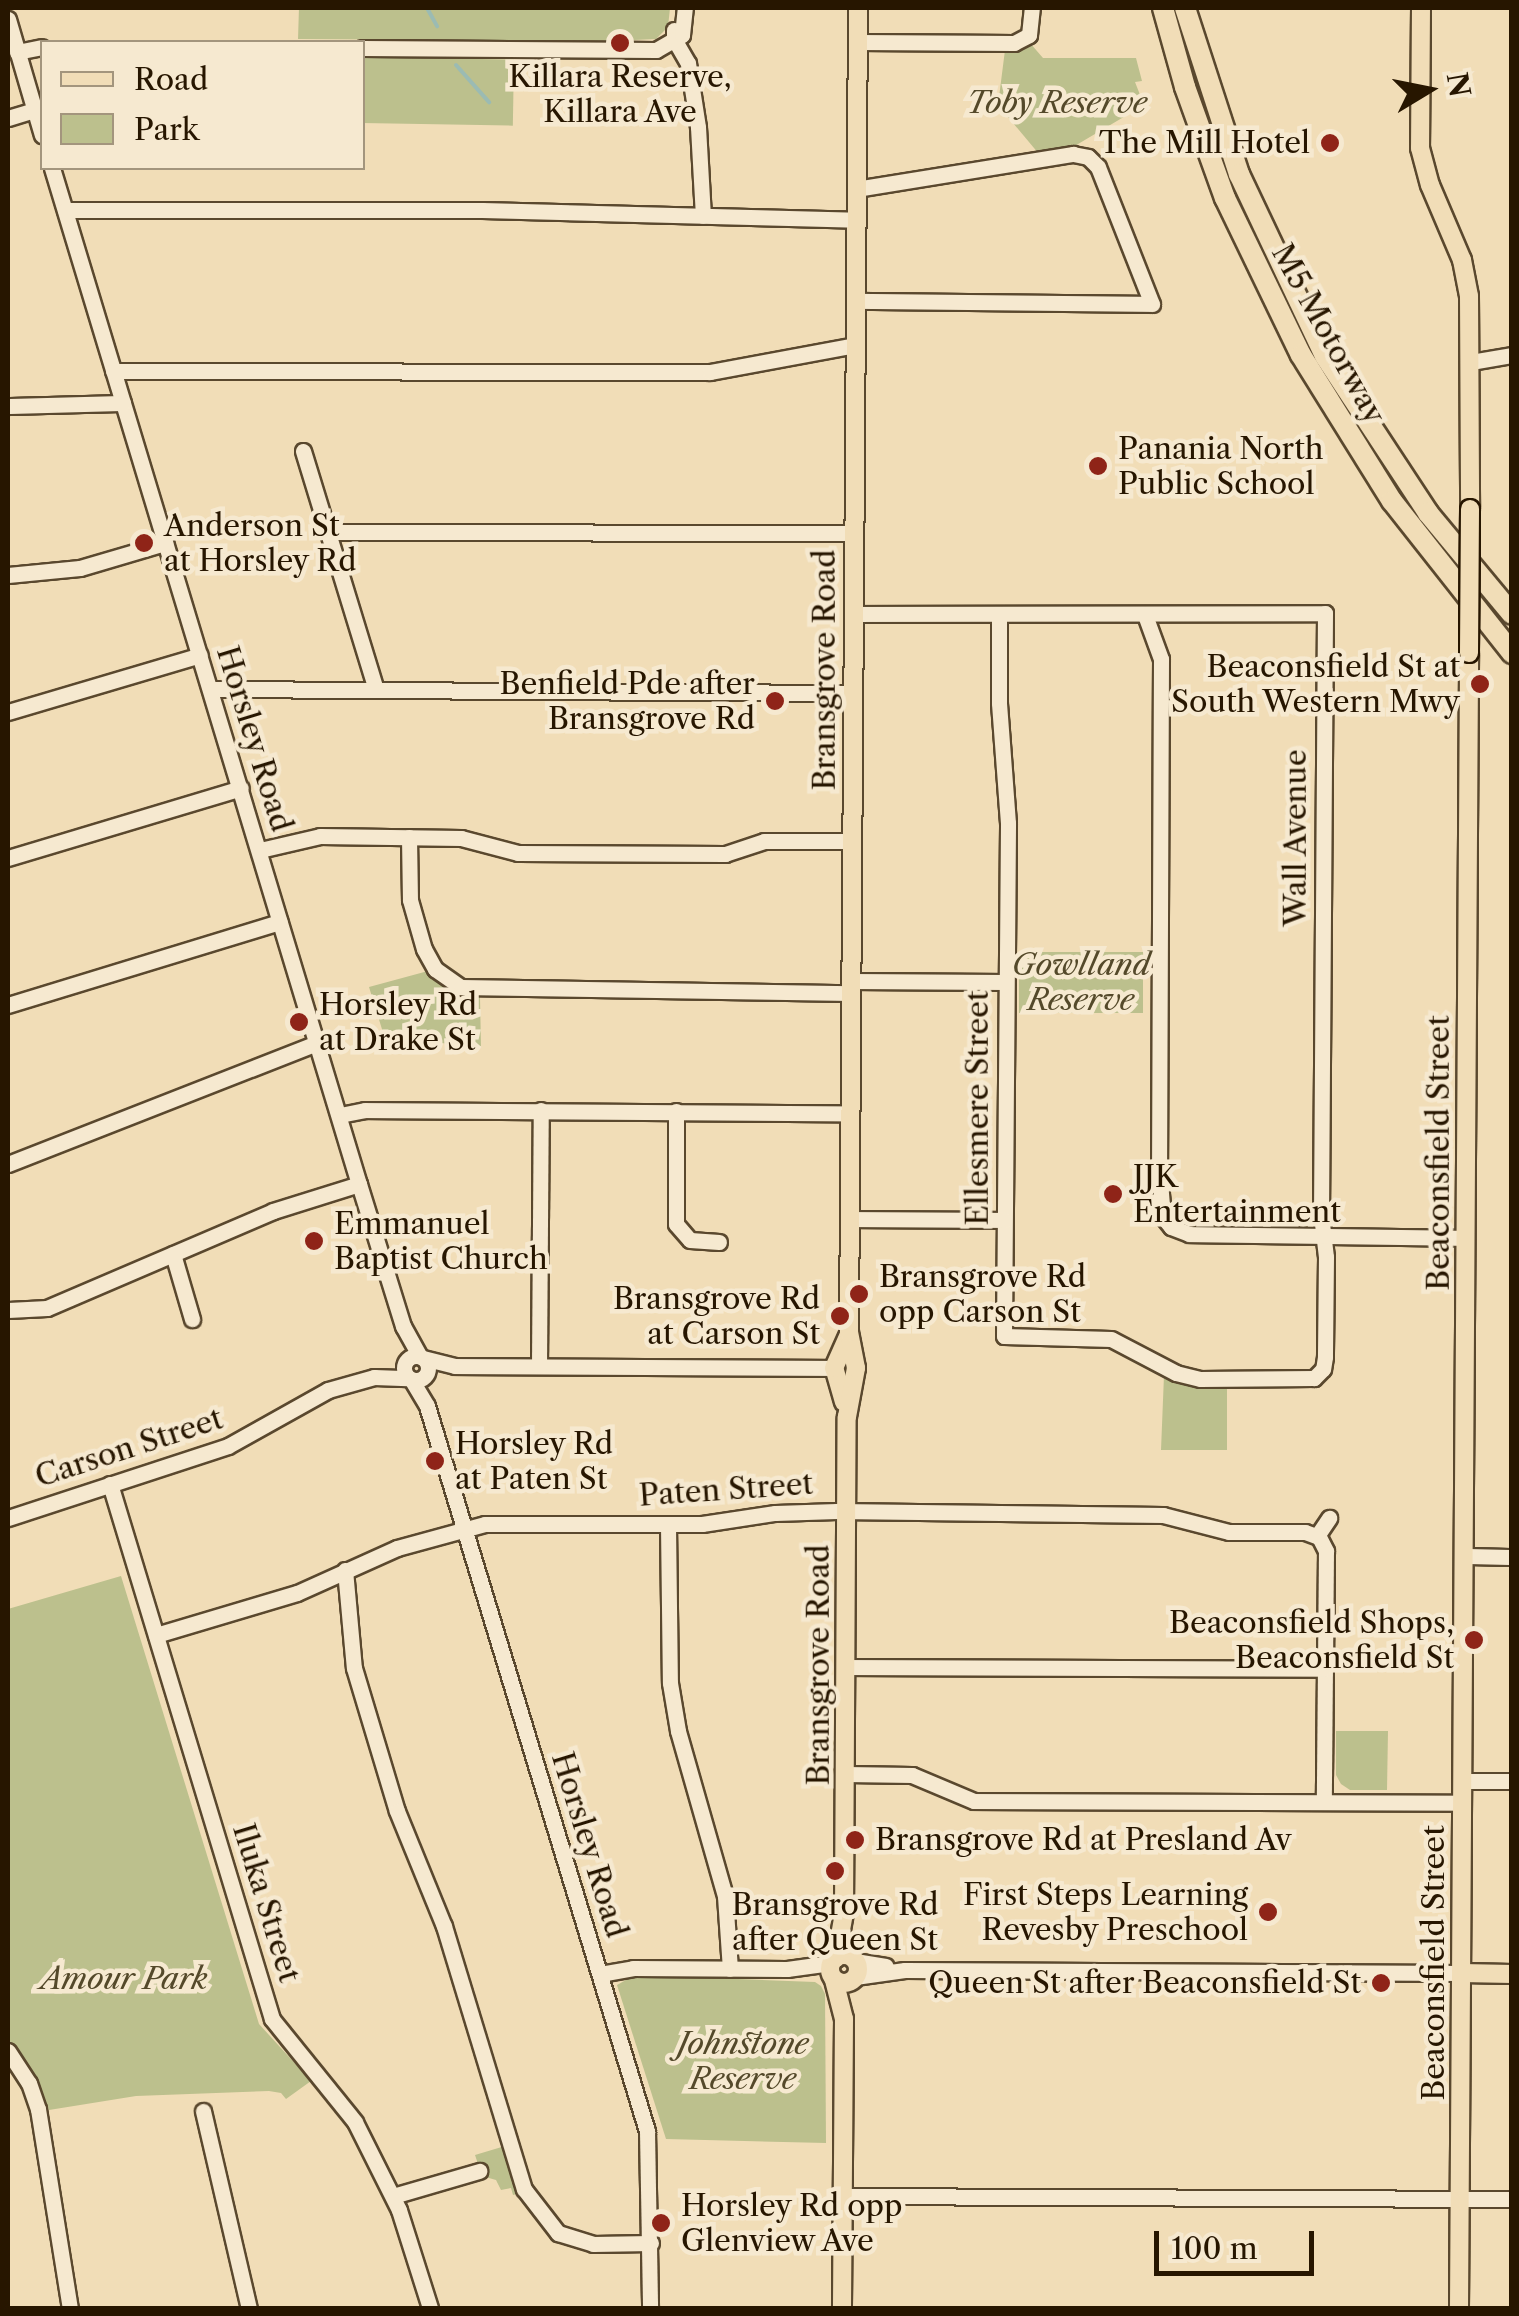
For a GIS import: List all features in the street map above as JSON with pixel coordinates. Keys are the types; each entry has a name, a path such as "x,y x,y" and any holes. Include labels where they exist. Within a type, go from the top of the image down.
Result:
{"highway":[{"name":"M5 Motorway","path":"1163,8 1220,183 1286,328 1344,431 1392,501 1512,653"},
{"name":"M5 Motorway","path":"1185,8 1239,174 1325,356 1428,513 1512,614"}],"main road":[{"name":"Bransgrove Road","path":"842,2308 848,1512 843,1368 849,1332 858,8"},
{"name":"Beaconsfield Street","path":"1421,8 1420,148 1430,185 1466,276 1472,362 1459,2308"},
{"path":"1462,1974 1512,1974"}],"street":[{"path":"676,8 674,39 688,62 699,139 703,216"},
{"path":"365,48 652,50 682,35 685,8"},
{"path":"858,42 1014,44 1029,35 1032,8"},
{"path":"8,19 40,128"},
{"path":"18,52 40,47"},
{"path":"8,118 35,110"},
{"path":"856,190 1074,154 1088,157 1098,166 1152,304 856,301"},
{"name":"Horsley Road","path":"53,170 648,2131 650,2308"},
{"path":"65,210 482,210 856,220"},
{"path":"113,371 703,372 856,346"},
{"path":"1472,362 1512,356"},
{"path":"8,406 122,404"},
{"path":"304,451 376,690"},
{"path":"328,532 854,533"},
{"path":"8,575 80,568 165,544"},
{"name":"Wall Avenue","path":"853,614 1325,614 1324,1236"},
{"name":"Ellesmere Street","path":"999,614 999,703 1008,809 1004,1336 1111,1339 1176,1373 1200,1379 1324,1379 1324,1236"},
{"path":"1145,616 1161,659"},
{"path":"1166,616 1161,659 1162,1213 1168,1224 1189,1234 1466,1238"},
{"path":"8,712 200,654"},
{"path":"211,689 853,692"},
{"path":"8,858 240,788"},
{"path":"260,850 308,837 461,838 518,853 725,854 764,841 852,841"},
{"path":"409,837 410,900 424,950 436,969 461,986 852,987 1006,982"},
{"path":"8,1005 280,922"},
{"path":"8,1164 316,1043"},
{"path":"340,1115 366,1110 851,1113"},
{"path":"540,1366 541,1110"},
{"path":"676,1111 676,1224 690,1240 719,1242"},
{"path":"8,1310 48,1308 273,1211 359,1184"},
{"path":"850,1219 1004,1220"},
{"path":"173,1254 192,1318"},
{"name":"Carson Street","path":"8,1518 228,1446 320,1394 416,1368 843,1368"},
{"name":"Iluka Street","path":"110,1484 272,2019 352,2115 393,2196 430,2308"},
{"name":"Paten Street","path":"156,1636 297,1592 396,1548 464,1528 506,1523 668,1525 714,1523 786,1512 1163,1516 1229,1532 1316,1536"},
{"path":"1324,1802 1326,1551 1316,1536 1328,1518"},
{"path":"668,1525 670,1682 678,1731 726,1896 730,1969"},
{"path":"1464,1556 1512,1558"},
{"path":"345,1570 354,1668 397,1811 444,1926 524,2189 558,2232 593,2244 651,2243"},
{"path":"847,1667 1324,1669"},
{"path":"846,1774 912,1775 974,1801 1463,1802"},
{"path":"1463,1781 1512,1781"},
{"path":"600,1974 626,1968 1462,1974"},
{"path":"8,2051 30,2083 38,2109 70,2308"},
{"path":"204,2111 249,2308"},
{"path":"393,2196 479,2171"},
{"path":"844,2196 1512,2199"}],"green space":[{"path":"299,8 670,8 668,27 656,39 612,41 298,39"},
{"name":"Toby Reserve","path":"1030,43 1043,58 1136,58 1142,81 1135,82 1144,105 1073,147 1039,154 998,105 1005,50"},
{"path":"365,57 514,60 513,126 365,123"},
{"name":"Gowlland Reserve","path":"1019,952 1143,952 1143,1013 1019,1013"},
{"path":"428,971 452,989 480,997 481,1046 385,1039 369,987"},
{"path":"1164,1375 1189,1384 1227,1387 1227,1450 1161,1450"},
{"name":"Amour Park","path":"121,1576 259,2024 311,2081 286,2099 281,2093 269,2091 136,2096 49,2110 8,2038 8,1609"},
{"path":"1336,1731 1388,1731 1387,1790 1350,1790 1341,1784 1336,1775"},
{"name":"Johnstone Reserve","path":"635,1975 815,1982 821,1986 825,1994 826,2143 666,2139 617,1985"},
{"path":"505,2146 520,2193 513,2195 511,2188 501,2190 496,2180 482,2176 475,2155"}],"waterway":[{"path":"427,8 437,26"},
{"path":"456,65 489,102"}],"place":[{"name":"Killara Reserve, Killara Ave","path":"620,43"},
{"name":"The Mill Hotel","path":"1330,143"},
{"name":"Panania North Public School","path":"1098,466"},
{"name":"Anderson St at Horsley Rd","path":"144,543"},
{"name":"Beaconsfield St at South Western Mwy","path":"1480,684"},
{"name":"Benfield Pde after Bransgrove Rd","path":"775,701"},
{"name":"Horsley Rd at Drake St","path":"299,1022"},
{"name":"JJK Entertainment","path":"1113,1194"},
{"name":"Emmanuel Baptist Church","path":"314,1241"},
{"name":"Bransgrove Rd opp Carson St","path":"859,1294"},
{"name":"Bransgrove Rd at Carson St","path":"840,1316"},
{"name":"Horsley Rd at Paten St","path":"435,1461"},
{"name":"Beaconsfield Shops, Beaconsfield St","path":"1474,1640"},
{"name":"Bransgrove Rd at Presland Av","path":"855,1840"},
{"name":"Bransgrove Rd after Queen St","path":"835,1871"},
{"name":"First Steps Learning Revesby Preschool","path":"1268,1912"},
{"name":"Queen St after Beaconsfield St","path":"1381,1983"},
{"name":"Horsley Rd opp Glenview Ave","path":"661,2223"}]}
